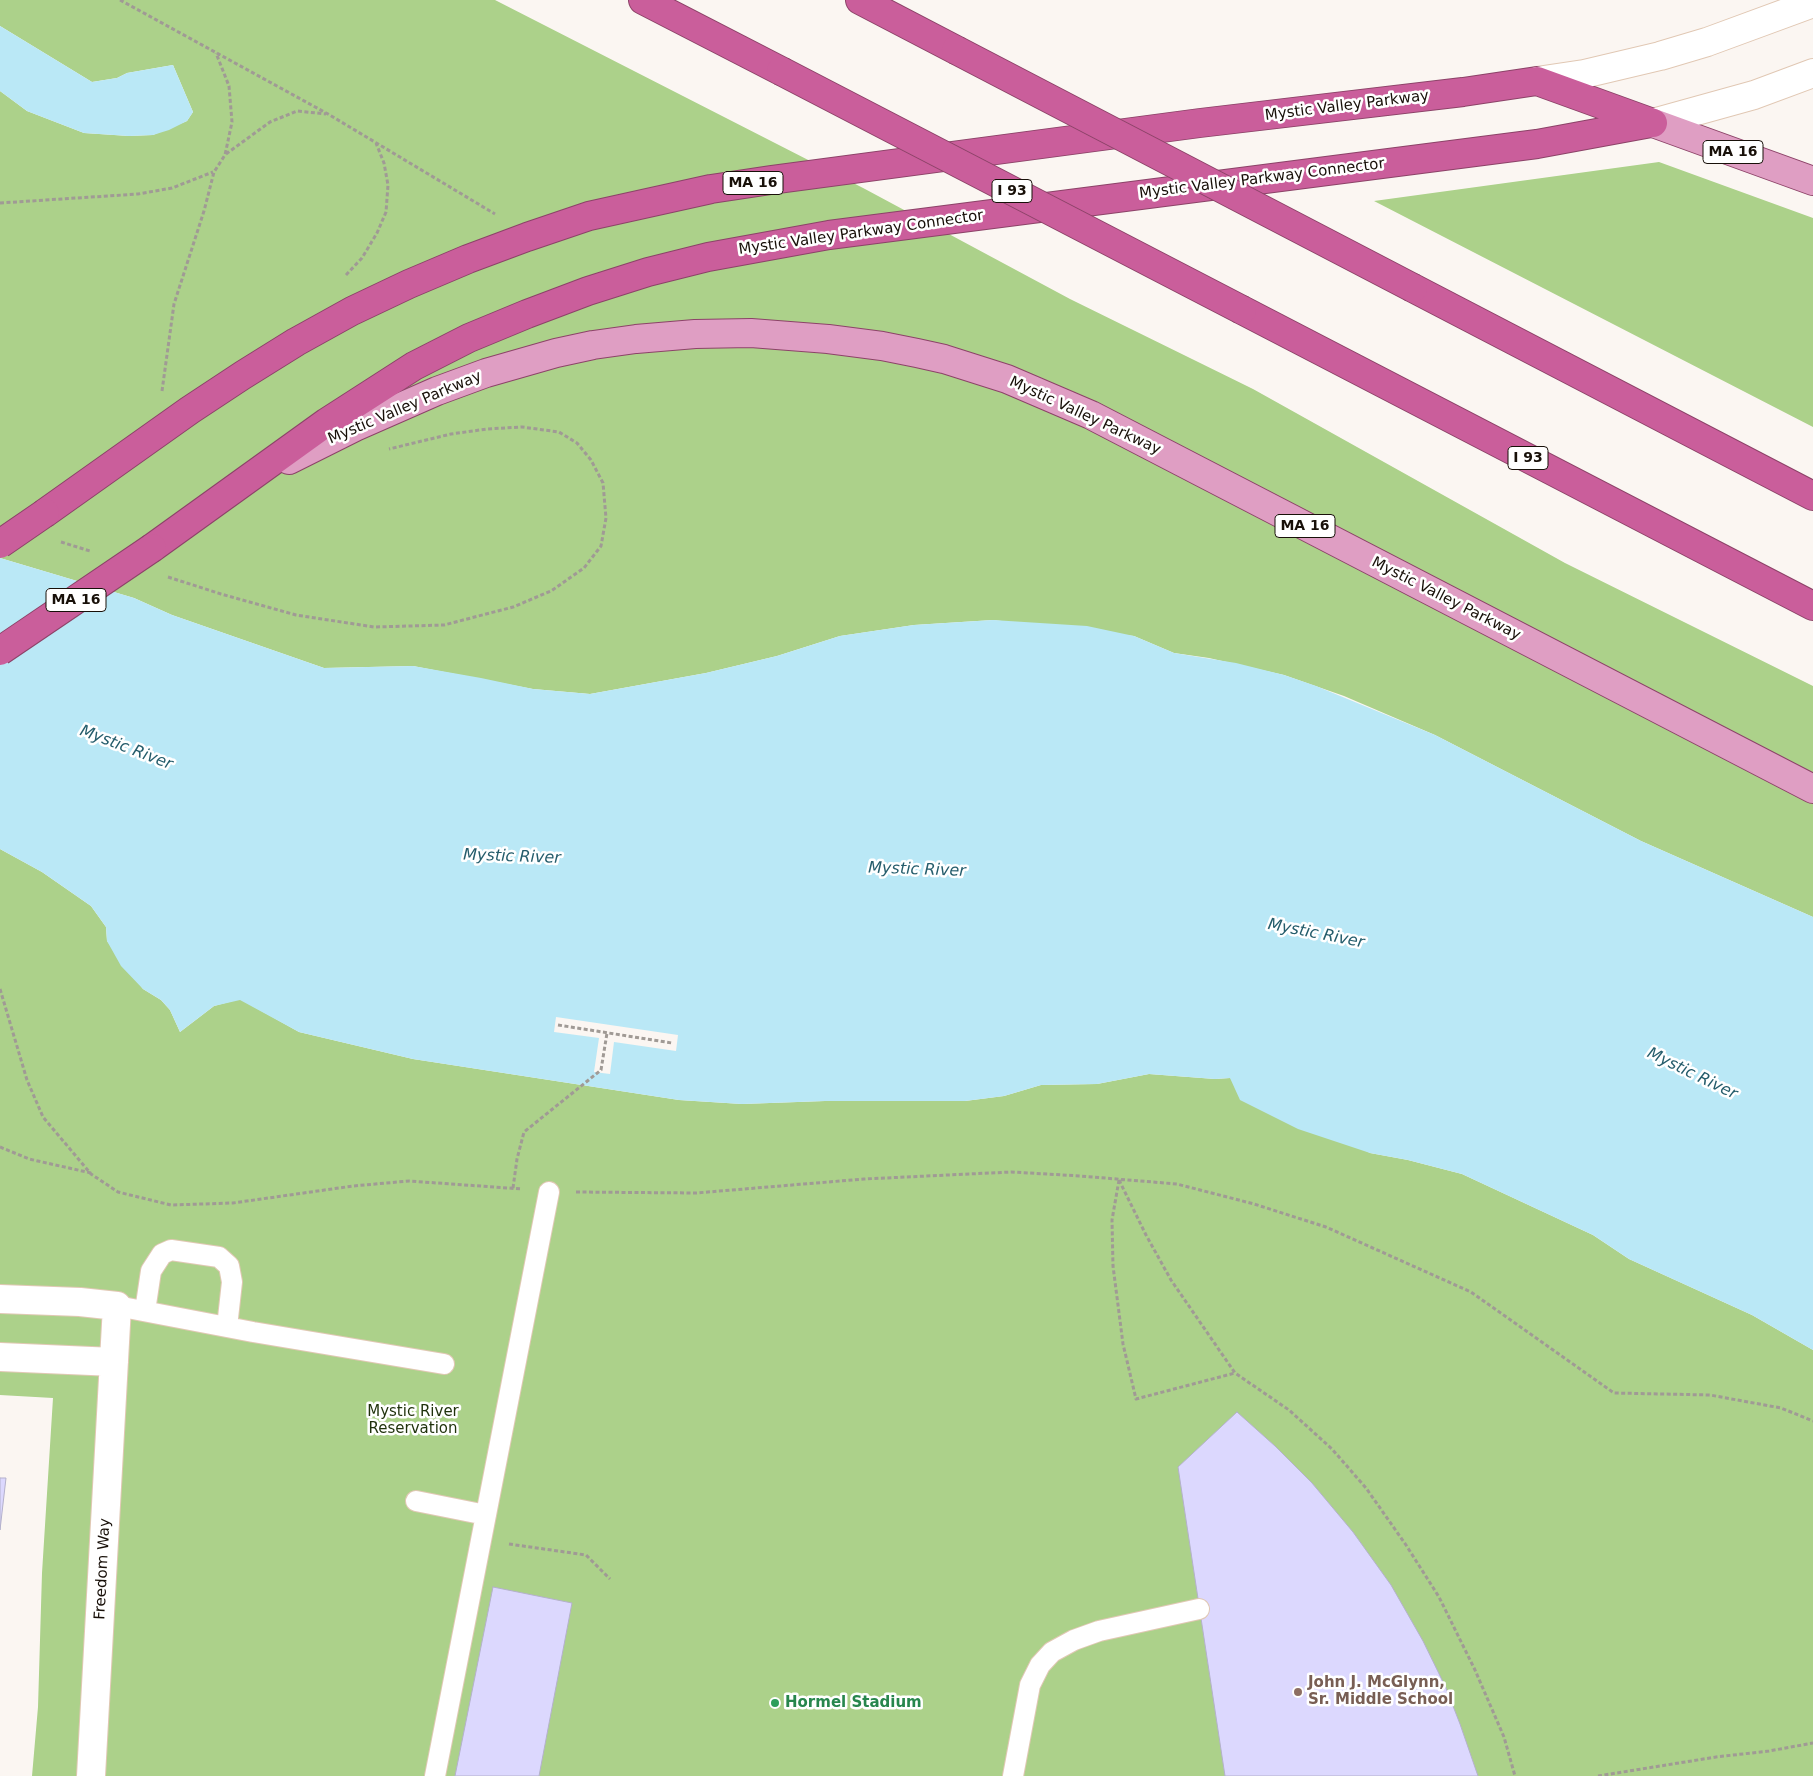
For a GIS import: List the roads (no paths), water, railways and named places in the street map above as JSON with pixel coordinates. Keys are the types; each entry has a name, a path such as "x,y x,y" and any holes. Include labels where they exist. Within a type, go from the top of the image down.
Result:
{"highway":[{"name":"I 93","path":"643,0 1813,606"},
{"path":"860,0 1813,496"},
{"name":"Mystic Valley Parkway","path":"0,544 190,410 296,342 352,311 409,284 527,237 589,216 711,189 1200,123 1463,92 1537,81 1653,123"},
{"name":"Mystic Valley Parkway Connector","path":"152,548 327,422 414,366 469,338 527,314 588,291 648,272 708,257 829,235 1537,144 1653,123"},
{"name":"Mystic Valley Parkway","path":"0,651 152,548"}],"main road":[{"name":"Mystic Valley Parkway","path":"1653,123 1813,182"},
{"name":"Mystic Valley Parkway","path":"152,548 234,494 318,444 437,391 486,373 527,361 608,342 695,334 772,334 866,344 926,355 976,368 1039,391 1091,416 1813,789"}],"street":[{"path":"1537,81 1584,74 1660,56 1706,42 1813,3"},
{"name":"Mystic Valley Parkway Connector","path":"1653,123 1754,95 1813,73"},
{"path":"0,1299 80,1302 117,1306"},
{"name":"Freedom Way","path":"90,1776 117,1306"},
{"path":"0,1357 114,1362"}],"lane":[{"path":"435,1776 549,1192"},
{"path":"144,1311 151,1271 162,1254 171,1250 219,1257 226,1261 229,1266 232,1282 227,1327"},
{"path":"117,1306 444,1364"},
{"path":"416,1501 486,1515"},
{"path":"1013,1776 1030,1685 1040,1665 1052,1652 1074,1640 1100,1631 1200,1609"}],"water":[{"path":"0,26 92,82 117,78 127,73 173,65 193,112 187,121 169,130 153,135 129,136 84,133 27,111 0,91"},
{"name":"Mystic River","path":"0,558 134,598 172,615 324,668 413,666 533,689 590,694 706,673 777,656 840,636 914,625 993,620 1087,626 1134,636 1174,653 1236,663 1284,675 1316,686 1435,735 1641,841 1813,917 1813,1350 1752,1315 1629,1259 1593,1235 1462,1174 1408,1160 1370,1153 1298,1129 1240,1100 1230,1078 1215,1079 1149,1074 1097,1084 1041,1085 1004,1096 965,1101 825,1101 742,1104 679,1100 413,1059 299,1032 240,1000 214,1006 180,1032 170,1010 161,1000 143,989 121,966 107,941 106,927 91,906 42,872 0,849"}],"place":[{"name":"John J. McGlynn, Sr. Middle School","path":"1298,1692"},
{"name":"Hormel Stadium","path":"775,1703"}],"park label":[{"name":"Mystic River Reservation","path":"413,1420"}]}
